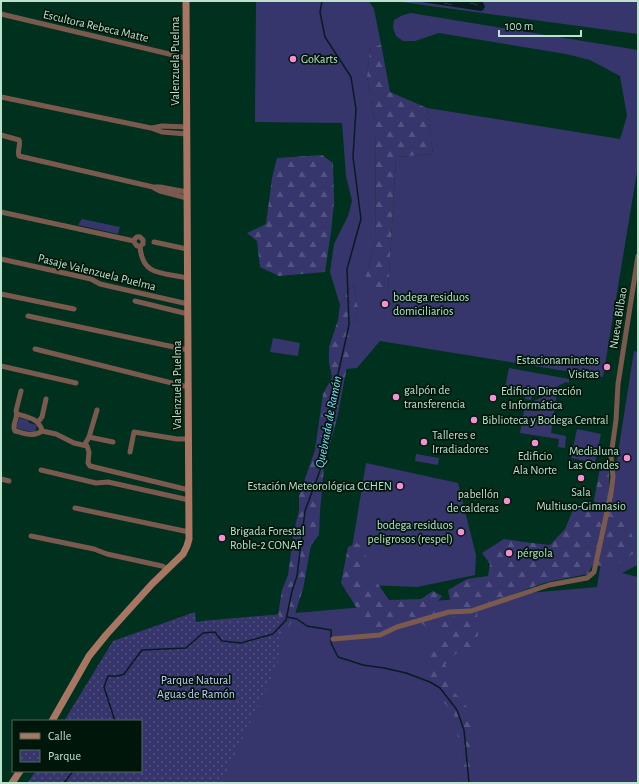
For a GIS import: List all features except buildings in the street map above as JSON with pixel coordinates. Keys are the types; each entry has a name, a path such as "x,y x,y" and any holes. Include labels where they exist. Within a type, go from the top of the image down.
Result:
{"street":[{"name":"Valenzuela Puelma","path":"53,720 89,656 152,584 183,554 187,546 189,532 189,490 186,1"},
{"name":"Escultora Rebeca Matte","path":"1,14 186,58"},
{"path":"1,97 151,128 162,126 187,131"},
{"path":"1,135 19,140 19,156 153,187 160,187 187,195"},
{"path":"1,212 134,241 136,245 140,246"},
{"path":"134,241 137,237 142,238 144,242 140,246"},
{"path":"154,242 187,250"},
{"path":"140,246 144,264 149,269 187,278"},
{"name":"Nueva Bilbao","path":"333,639 380,635 397,627 449,612 471,611 549,585 587,578 594,572 612,489 612,456 618,384 638,256"},
{"name":"Pasaje Valenzuela Puelma","path":"1,258 91,279 100,284 188,304"},
{"path":"1,294 74,309"},
{"name":"Pasaje Valenzuela Puelma","path":"135,301 188,314"},
{"path":"28,316 188,350"},
{"path":"35,349 188,387"},
{"path":"1,366 76,382"},
{"path":"21,391 13,427 15,431 32,435 38,434 42,431 56,434 74,443 85,444 89,449 88,463 90,466 189,490"},
{"path":"38,422 42,417 46,399"},
{"path":"85,444 90,437 97,410"},
{"path":"17,414 32,418 38,422 42,431"},
{"path":"130,452 134,432 177,439 188,439"},
{"path":"90,437 113,442"},
{"path":"41,470 96,483 108,482 189,500"},
{"path":"1,479 9,481"},
{"path":"75,508 189,532"},
{"path":"31,536 94,549 107,554 168,568"},
{"path":"12,783 19,772"}],"green space":[{"path":"256,1 369,1 374,9 381,44 370,49 367,76 375,122 376,243 365,278 388,294 396,157 433,154 427,108 620,139 627,116 620,76 590,60 566,54 439,33 415,41 403,41 396,36 393,28 394,20 411,13 638,50 638,166 603,377 380,341 357,368 346,369 358,308 353,284 340,305 330,272 334,244 348,216 352,201 346,176 342,123 255,122"},
{"path":"394,1 638,1 638,34"},
{"path":"381,44 390,92 427,108 433,154 396,157 388,294 373,291 365,278 376,243 375,122 367,76 370,49"},
{"path":"322,155 333,163 334,202 325,272 279,276 260,267 257,241 247,233 266,224 272,178 277,158"},
{"path":"82,219 120,227 118,234 78,225"},
{"path":"353,284 358,308 338,414 324,468 319,535 311,545 303,589 293,620 287,629 266,642 73,720 277,621 282,590 288,575 294,530 299,511 299,496 315,450 323,394 332,377 329,362 329,347 338,320 340,305"},
{"path":"273,338 300,343 298,356 270,352"},
{"path":"634,351 638,352 638,565 622,573 638,577 638,783 88,783 142,772 142,720 141,720 129,692 201,621 597,587"},
{"path":"509,368 569,379 569,383 566,382 554,388 546,387 545,394 539,393 538,396 532,395 531,400 525,399 526,391 505,388"},
{"path":"556,391 557,394 551,433 566,436 565,448 558,447 559,439 520,433 525,405"},
{"path":"19,418 28,420 29,423 37,425 35,433 16,428"},
{"path":"577,429 601,434 595,463 571,458"},
{"path":"416,454 439,458 438,465 415,461"},
{"path":"601,462 605,462 609,465 609,487 620,494 627,523 638,550 617,565 592,566 588,574 547,582 477,607 478,635 475,647 455,654 445,665 450,671 449,686 482,725 475,731 473,738 474,776 478,783 460,783 458,738 454,714 434,691 425,662 431,647 442,630 427,627 409,616 394,622 387,629 378,629 363,618 341,583 348,547 357,543 366,551 365,579 378,584 389,600 421,599 433,591 442,596 432,608 460,619 458,607 451,604 448,590 467,579 488,576 490,564 482,553 504,539 550,545 565,529 575,505 593,506"},
{"path":"366,463 458,483 476,555 475,575 417,587 346,584"},
{"name":"Parque Natural Aguas de Ramón","path":"195,612 196,622 279,615 279,659 273,675 221,783 27,783 35,772 142,772 142,720 65,720 113,641"}],"water":[{"path":"414,1 481,1 485,7 481,11"}],"waterway":[{"name":"Quebrada de Ramón","path":"115,720 104,687 108,676 118,676 124,674 142,650 186,648 203,633 215,632 222,641 241,643 273,634 286,620 292,591 297,576 305,511 322,465 323,441 349,325 347,269 361,219 353,157 356,109 351,77 325,37 320,12 322,1"},
{"path":"287,617 297,619 307,626 331,630 331,643 338,657 363,665 406,673 430,682 440,688 457,710 464,730 469,783"},
{"name":"Quebrada de Ramón","path":"64,783 72,772"}],"place":[{"name":"GoKarts","path":"293,59"},
{"name":"bodega residuos domiciliarios","path":"385,304"},
{"name":"Estacionaminetos Visitas","path":"607,367"},
{"name":"galpón de transferencia","path":"396,397"},
{"name":"Edificio Dirección e Informática","path":"493,398"},
{"name":"Biblioteca y Bodega Central","path":"474,420"},
{"name":"Talleres e Irradiadores","path":"424,442"},
{"name":"Edificio Ala Norte","path":"535,443"},
{"name":"Medialuna Las Condes","path":"627,458"},
{"name":"Sala Multiuso-Gimnasio","path":"581,478"},
{"name":"Estación Meteorológica CCHEN","path":"400,486"},
{"name":"pabellón de calderas","path":"507,501"},
{"name":"bodega residuos peligrosos (respel)","path":"461,532"},
{"name":"Brigada Forestal Roble-2 CONAF","path":"222,538"},
{"name":"pérgola","path":"509,553"}]}
